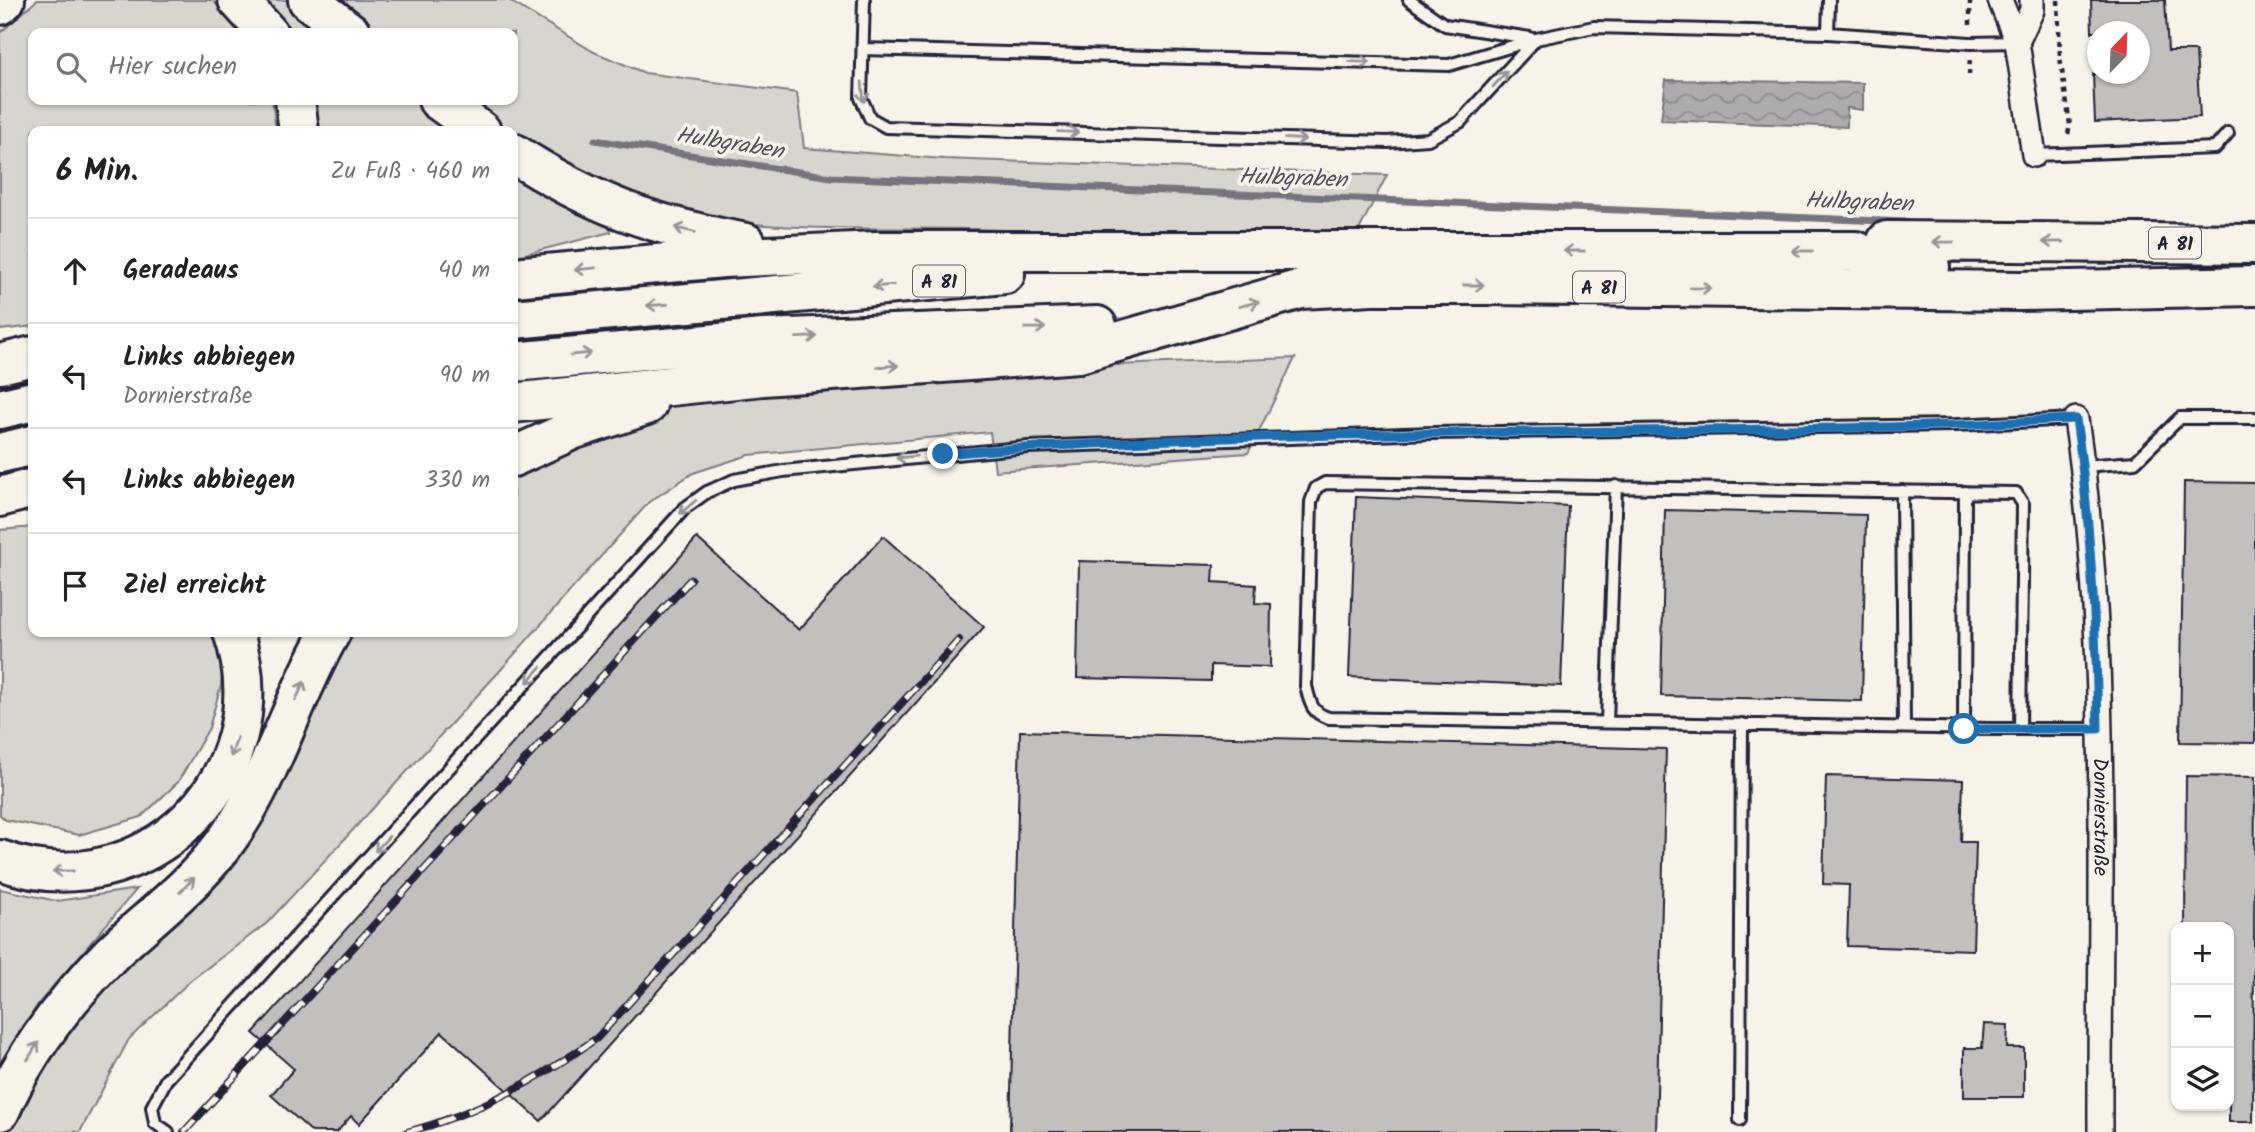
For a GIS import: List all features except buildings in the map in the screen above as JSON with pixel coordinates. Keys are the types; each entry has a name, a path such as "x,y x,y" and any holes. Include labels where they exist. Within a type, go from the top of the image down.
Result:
{"highway":[{"path":"0,5 5,0"},
{"path":"238,0 263,28"},
{"path":"308,0 344,28"},
{"path":"296,105 298,126"},
{"path":"445,105 474,126"},
{"path":"518,156 588,198 638,218 800,253"},
{"name":"A 81","path":"2098,268 2255,244"},
{"path":"518,277 800,253 1366,249"},
{"name":"A 81","path":"518,319 1033,271 1233,262 1366,249 1856,251 1877,264 2015,269"},
{"name":"A 81","path":"518,362 763,340 1183,322 1301,289 1372,285 2255,265"},
{"name":"A 81","path":"2098,268 2255,286"},
{"path":"518,402 723,381 1079,353 1183,322"},
{"path":"0,364 28,357"},
{"path":"518,455 596,421 723,381"},
{"path":"0,409 28,402"},
{"path":"0,453 28,446"},
{"path":"0,496 28,489"},
{"path":"0,515 28,512"},
{"path":"0,860 40,870 89,871 124,861 152,848 194,817 225,773 242,718 241,660 234,637"},
{"path":"0,1111 36,1045 76,990 186,887 231,834 259,787 297,697 328,637"}],"street":[{"path":"2000,0 2017,42 2034,155"},
{"path":"2017,42 2032,10 2032,0"},
{"name":"Dornierstraße","path":"2076,419 2090,516 2096,621 2100,1132"}],"lane":[{"path":"864,0 861,98 870,117 886,127 1387,142 1428,139 1460,122 1536,39"},
{"path":"1828,33 1829,0"},
{"path":"1416,2 1445,25 1536,39"},
{"path":"863,49 1448,65 1536,39 1594,27 1828,33 1970,43 2017,42"},
{"path":"2034,155 2215,148 2228,133"},
{"path":"2082,466 2134,462 2180,418 2255,418"},
{"path":"168,1132 155,1123 152,1107 166,1080 685,508 707,492 734,480 859,462 1028,447 1432,433 1956,425 2076,419"},
{"path":"2020,729 2024,504 2016,493 1325,483 1316,488 1311,502 1306,686 1311,706 1318,715 1329,718 1964,729 2020,729 2098,729"},
{"path":"1607,722 1616,486"},
{"path":"1902,491 1904,727"},
{"path":"1964,729 1965,492"},
{"path":"1740,1120 1742,724"}],"path":[{"path":"2058,0 2060,57 2070,125 2064,153"}],"shaded area":[{"path":"37,0 213,0 236,28 28,28 28,105 273,105 275,126 28,126 28,327 0,330 0,33"},
{"path":"262,0 289,0 326,28 283,28"},
{"path":"332,0 508,0 594,52 645,73 797,93 804,148 944,159 1387,175 1350,248 1017,230 817,228 705,218 641,202 587,178 518,137 518,126 501,126 471,105 518,105 518,28 369,28"},
{"path":"308,105 429,105 456,126 312,126"},
{"path":"518,170 609,222 611,232 518,256"},
{"path":"1295,358 1248,453 995,471 990,432 749,455 693,473 649,502 497,674 267,923 191,980 129,1039 80,1132 8,1132 26,1087 69,1019 173,916 342,637 518,637 518,468 661,409 689,401 1066,367"},
{"path":"28,527 28,637 218,637 224,648 221,685 209,728 178,782 141,817 79,835 6,820 0,815 0,530"},
{"path":"0,889 57,901 137,889 38,1004 0,1066"}],"water":[{"path":"1666,80 1863,83 1863,110 1847,108 1847,127 1661,120"}],"waterway":[{"name":"Hulbgraben","path":"595,140 831,177 1906,222"}],"railway":[{"path":"184,1132 691,579"},
{"path":"407,1132 458,1115 506,1094 597,1038 959,640"}],"route":[{"path":"943,454 1028,447 1432,433 1956,425 2076,419 2090,516 2098,729 1964,729"}]}
